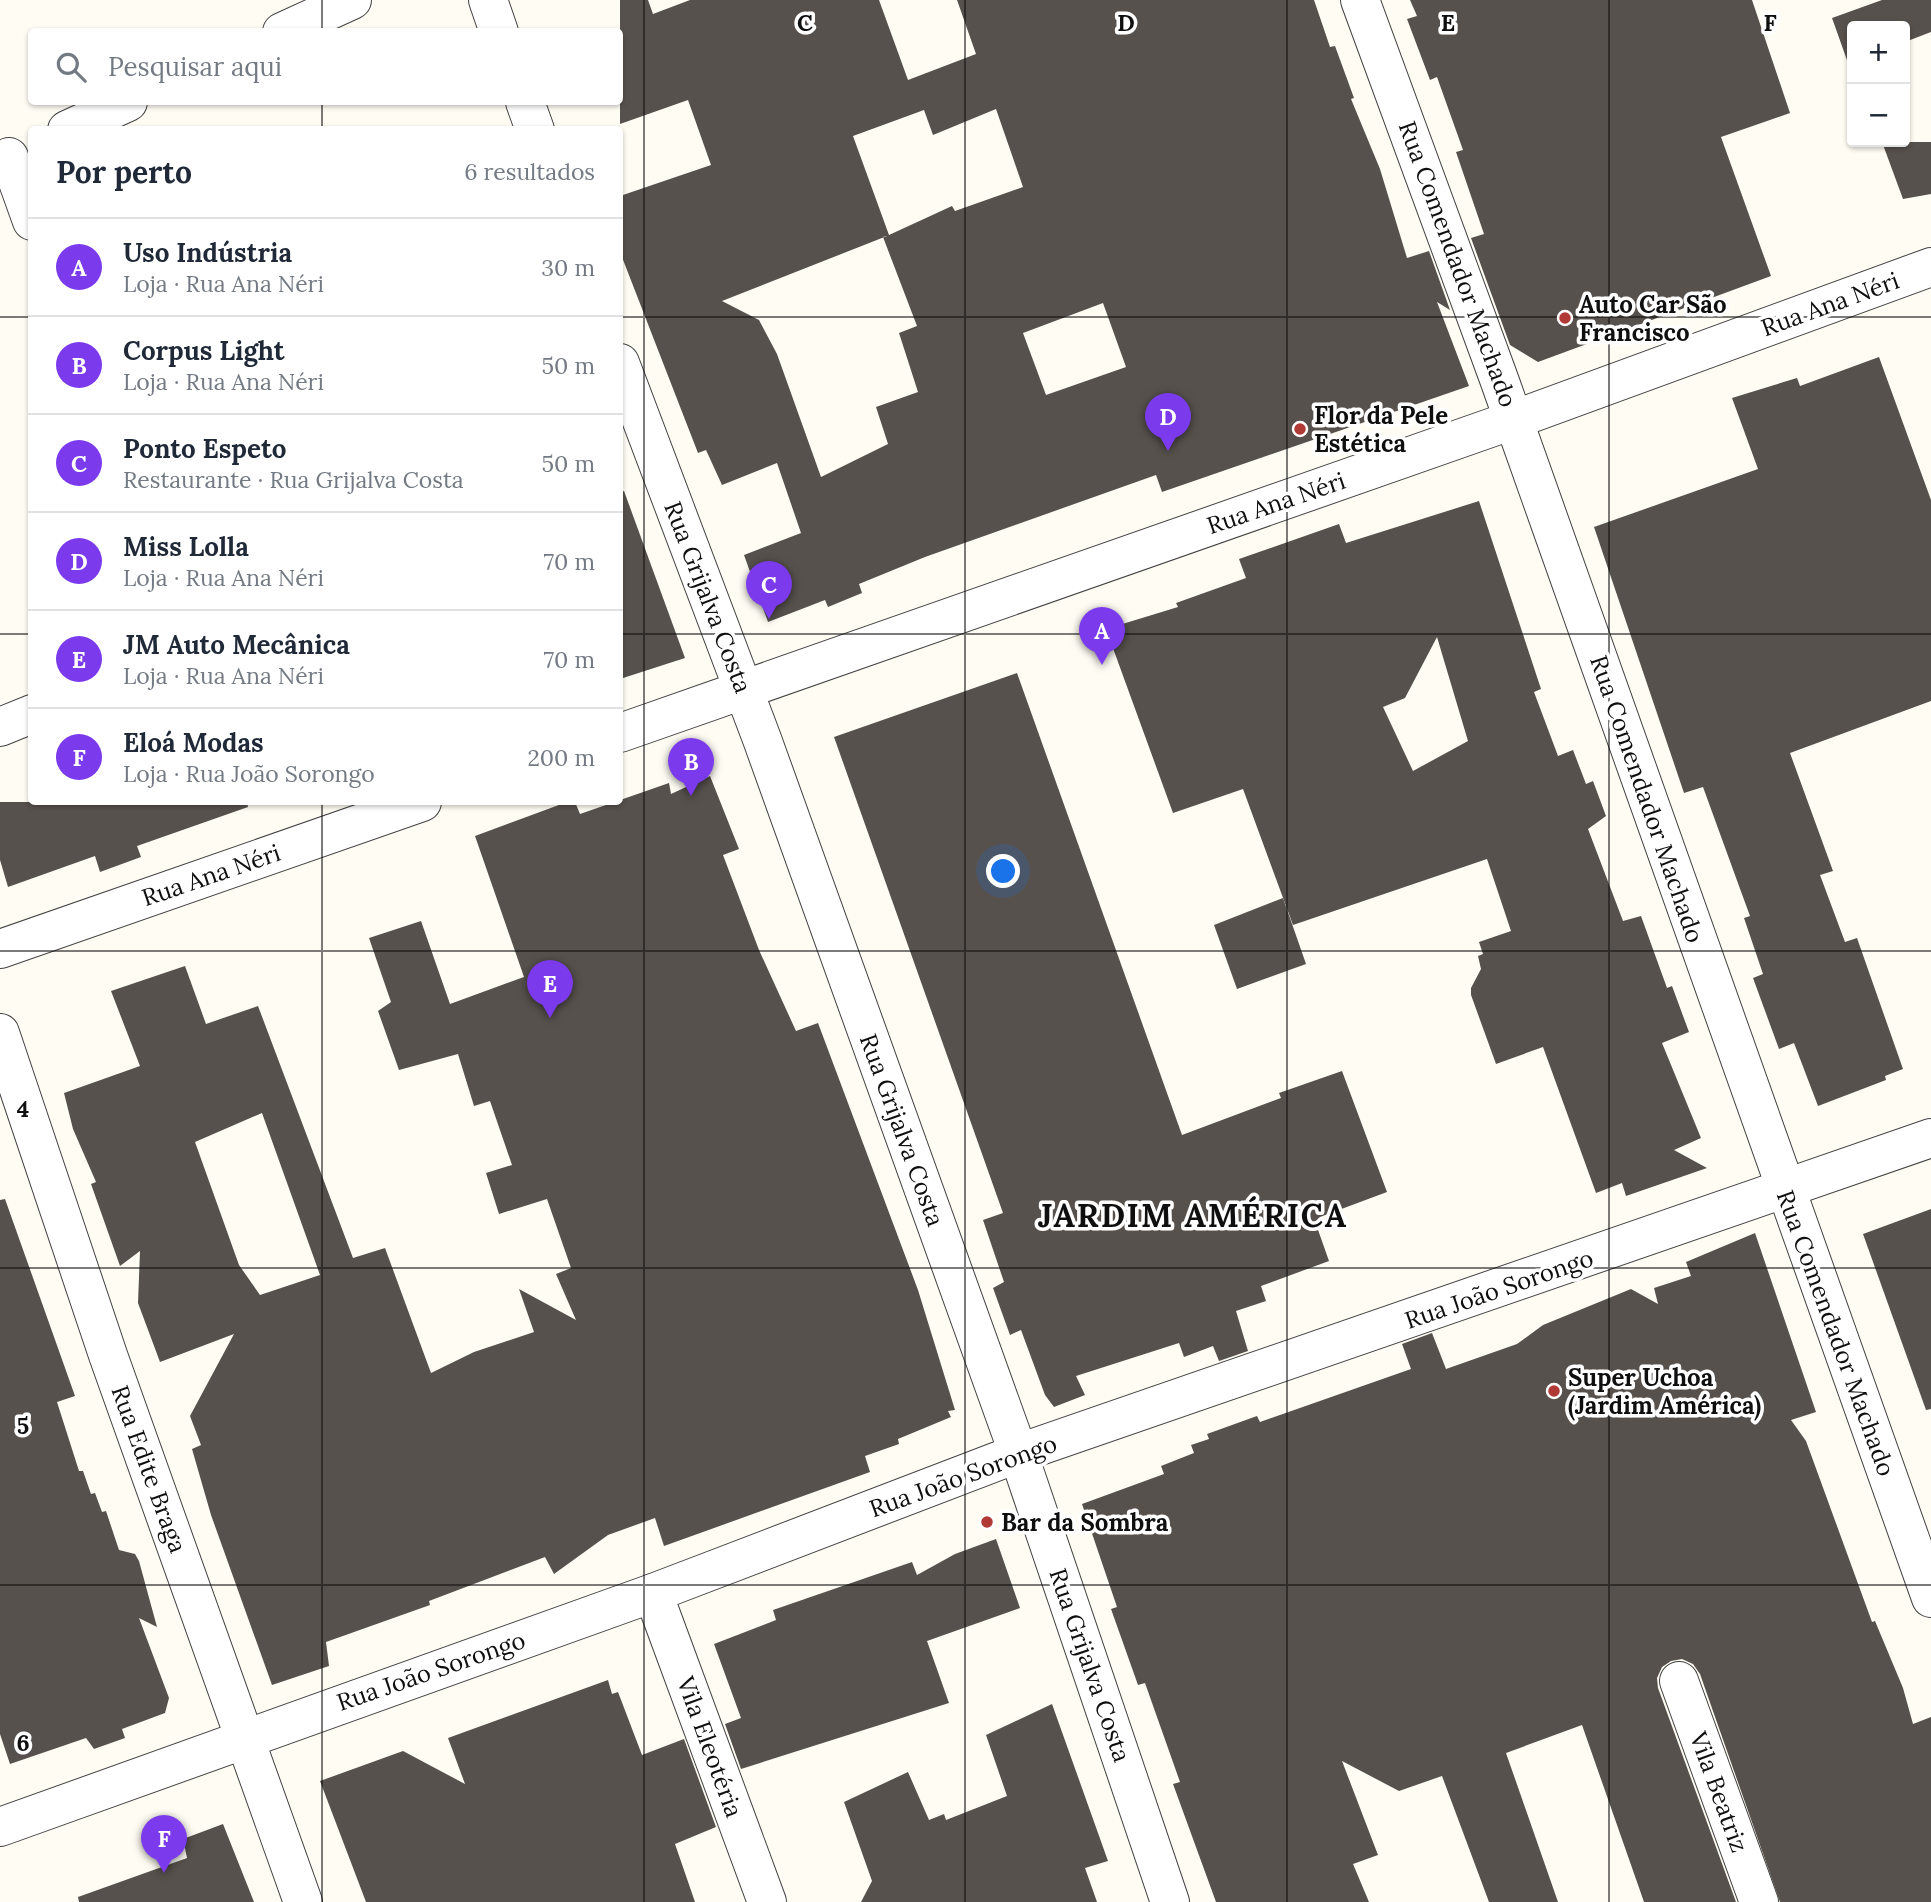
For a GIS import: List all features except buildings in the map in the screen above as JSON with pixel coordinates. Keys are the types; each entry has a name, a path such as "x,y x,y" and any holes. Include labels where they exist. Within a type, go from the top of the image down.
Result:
{"street":[{"path":"291,28 352,0"},
{"path":"488,0 498,28"},
{"name":"Rua Comendador Machado","path":"1360,0 1514,420 1931,1598"},
{"path":"76,126 121,105"},
{"path":"526,105 534,126"},
{"path":"13,155 28,206"},
{"name":"Rua Ana Néri","path":"623,732 1514,420 1931,267"},
{"name":"Rua Grijalva Costa","path":"623,381 633,443 744,689 1019,1454 1170,1902"},
{"path":"0,727 28,716"},
{"name":"Rua Ana Néri","path":"0,949 413,805"},
{"name":"Rua Edite Braga","path":"0,1033 108,1355 303,1902"},
{"name":"Rua João Sorongo","path":"0,1827 245,1736 653,1593 1019,1454 1931,1138"},
{"name":"Vila Eleotéria","path":"653,1593 767,1902"},
{"name":"Vila Beatriz","path":"1679,1681 1759,1902"}],"place":[{"name":"Auto Car São Francisco","path":"1565,318"},
{"name":"Flor da Pele Estética","path":"1300,429"},
{"name":"Miss Lolla","path":"1168,451"},
{"name":"Ponto Espeto","path":"769,619"},
{"name":"Uso Indústria","path":"1102,665"},
{"name":"Corpus Light","path":"691,796"},
{"name":"JM Auto Mecânica","path":"550,1018"},
{"name":"Super Uchoa (Jardim América)","path":"1554,1391"},
{"name":"Bar da Sombra","path":"987,1522"},
{"name":"Eloá Modas","path":"164,1873"}],"district":[{"name":"JARDIM AMÉRICA","path":"1193,1215"}]}
